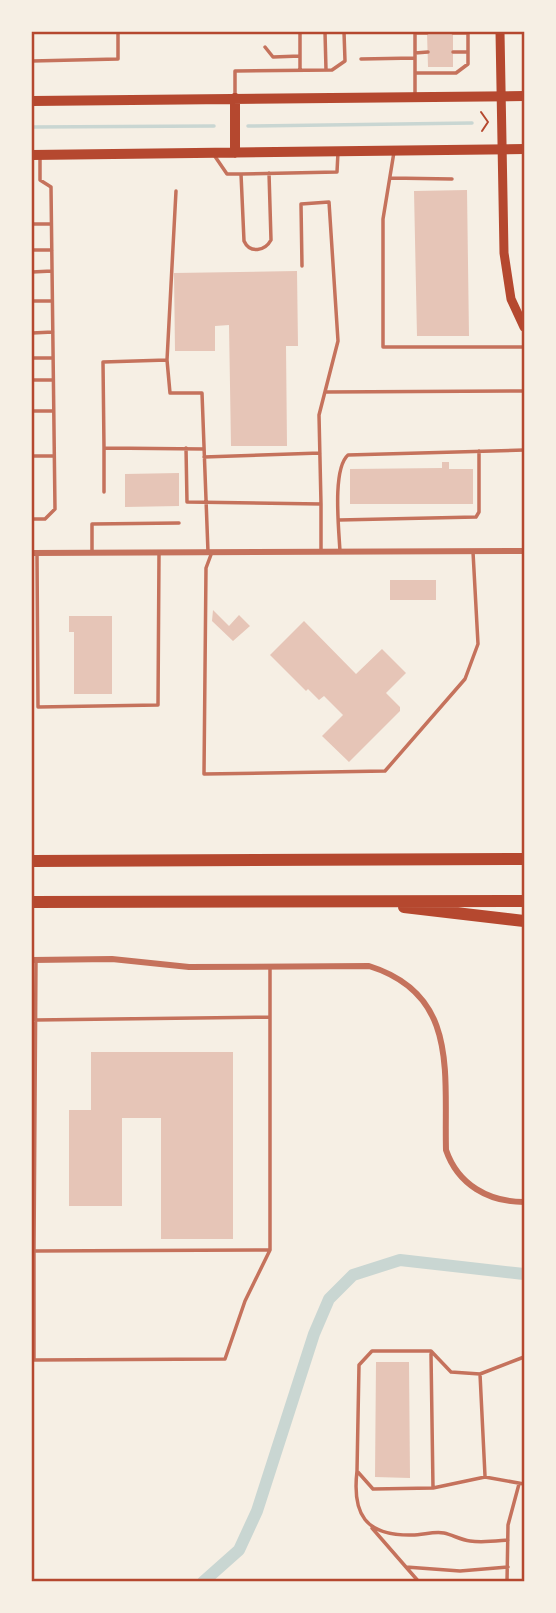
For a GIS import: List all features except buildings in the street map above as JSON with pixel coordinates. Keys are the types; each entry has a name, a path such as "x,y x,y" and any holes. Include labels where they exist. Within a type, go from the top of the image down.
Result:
{"highway":[{"path":"477,859 524,851"},
{"path":"32,862 524,859"},
{"path":"344,900 524,921"},
{"path":"32,902 524,901"}],"main road":[{"path":"500,32 501,218 507,282 511,299 524,327"},
{"path":"32,101 524,96"},
{"path":"235,99 235,153"},
{"path":"36,155 524,149"}],"street":[{"path":"34,553 524,551"},
{"path":"34,960 112,959 171,967 369,965 393,973 413,987 429,1005 442,1048 446,1150 450,1160 461,1177 476,1190 493,1198 524,1202"}],"lane":[{"path":"32,61 118,60 118,32"},
{"path":"300,32 300,71"},
{"path":"325,32 326,70"},
{"path":"235,99 235,71 332,70 345,61 344,32"},
{"path":"415,97 415,32 428,33"},
{"path":"415,73 456,73 468,64 468,32 453,33"},
{"path":"265,47 273,57 300,56"},
{"path":"415,53 428,52"},
{"path":"453,52 468,52"},
{"path":"361,59 415,58"},
{"path":"395,150 383,219 383,347 524,347"},
{"path":"213,153 227,174 241,174 337,172 338,151"},
{"path":"36,155 40,180"},
{"path":"241,174 244,241 252,249 264,248 271,240 270,173"},
{"path":"390,178 452,178"},
{"path":"32,180 40,180 51,187 55,509 45,519 32,519"},
{"path":"176,191 167,360 170,393 202,393 210,552 206,568 204,774 385,771 465,678 478,644 473,552"},
{"path":"302,266 301,204 329,202 338,341 319,415 321,552"},
{"path":"32,224 51,224"},
{"path":"32,250 52,250"},
{"path":"32,272 52,271"},
{"path":"32,302 52,301"},
{"path":"32,333 52,332"},
{"path":"32,358 53,358"},
{"path":"104,492 103,362 167,360"},
{"path":"32,380 53,380"},
{"path":"325,393 524,391"},
{"path":"32,411 54,411"},
{"path":"104,448 204,449"},
{"path":"186,448 187,502 321,504"},
{"path":"340,552 339,473 342,459 348,455 524,450"},
{"path":"339,520 476,517 479,512 480,451"},
{"path":"205,457 320,453"},
{"path":"32,456 54,456"},
{"path":"92,553 92,524 179,523"},
{"path":"34,553 38,707 158,705 159,553"},
{"path":"34,960 34,1360 225,1359 245,1301 270,1250 270,966"},
{"path":"35,1020 269,1017"},
{"path":"34,1251 270,1250"},
{"path":"419,1581 361,1516 356,1503 359,1365 372,1352 431,1352 452,1372 480,1374 524,1357"},
{"path":"431,1352 433,1488"},
{"path":"480,1374 485,1476"},
{"path":"357,1471 373,1489 433,1488 485,1476 524,1484"},
{"path":"507,1581 508,1525 519,1483"},
{"path":"370,1526 388,1533 445,1533 470,1541 508,1540"},
{"path":"406,1567 460,1571 508,1567"}],"path":[{"path":"481,112 488,122 482,131"}],"waterway":[{"path":"248,126 472,123"},
{"path":"32,127 214,126"},
{"path":"203,1582 239,1550 257,1511 314,1334 329,1299 353,1275 400,1260 524,1274"}]}
